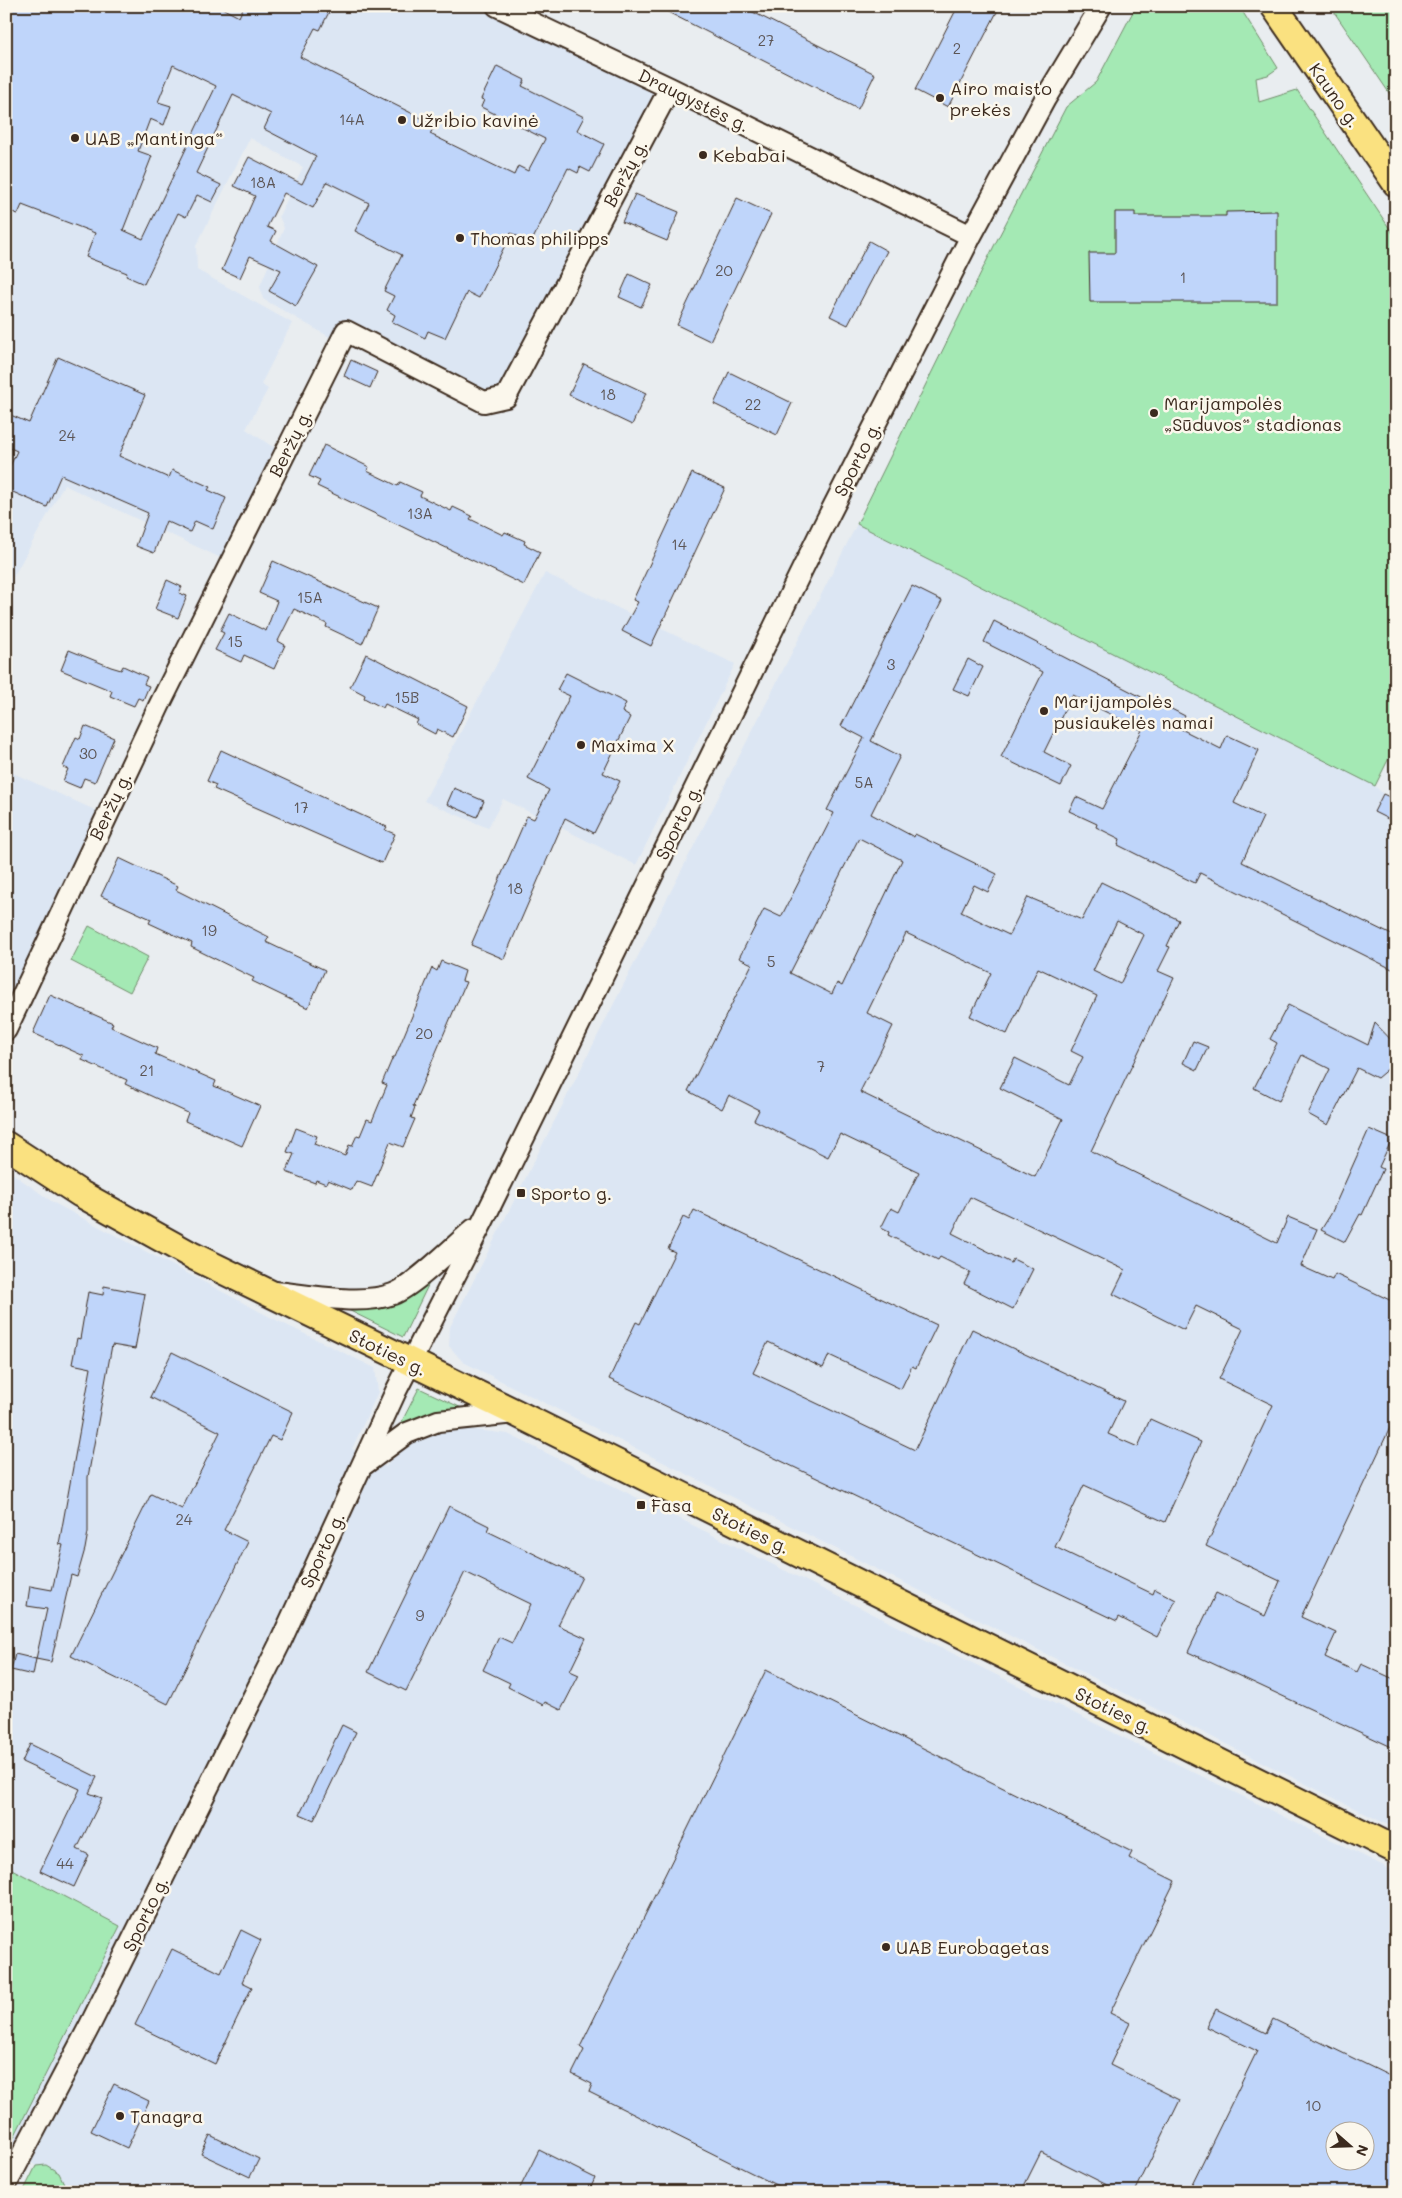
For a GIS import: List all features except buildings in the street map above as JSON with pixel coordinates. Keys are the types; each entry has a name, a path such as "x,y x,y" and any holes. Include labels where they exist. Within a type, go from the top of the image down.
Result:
{"main road":[{"name":"Kauno g.","path":"1274,6 1396,183"},
{"name":"Stoties g.","path":"6,1145 48,1174 125,1220 193,1256 516,1413 1396,1850"}],"street":[{"name":"Draugystės g.","path":"497,6 670,88 971,236"},
{"name":"Sporto g.","path":"6,2185 89,2027 266,1671 410,1363 483,1221 824,524 971,236 1045,99 1101,6"},
{"name":"Beržų g.","path":"6,1030 122,781 346,331 484,402 506,396 670,88"},
{"path":"265,1291 366,1300 394,1294 412,1282 483,1221"},
{"path":"360,1467 407,1434 438,1421 516,1413"}],"shaded area":[{"path":"6,6 497,6 670,88 506,397 484,402 346,331 340,343 263,299 260,286 284,228 279,216 303,167 250,138 196,246 197,270 292,323 261,384 268,389 246,429 276,449 221,558 64,485 6,590"},
{"path":"857,524 1375,786 1383,794 1396,800 1396,1829 463,1362 449,1346 450,1327"},
{"path":"545,573 735,664 636,865 503,799 488,828 424,801"},
{"path":"6,770 106,815 6,1030"},
{"path":"6,1169 54,1203 270,1317 375,1368 378,1392 352,1449 386,1467 398,1451 427,1429 469,1429 508,1434 1396,1872 1396,2192 68,2192 67,2187 46,2165 36,2166 10,2146 120,1926 6,1866"}],"green space":[{"name":"Marijampolės „Sūduvos“ stadionas","path":"1136,6 1239,6 1278,68 1268,75 1256,78 1259,102 1297,90 1396,238 1396,744 1375,786 857,524 994,246 1066,107 1096,82"},
{"path":"1330,6 1396,6 1396,103"},
{"path":"89,926 148,957 130,992 71,961"},
{"path":"436,1269 403,1337 334,1303 359,1306"},
{"path":"419,1388 466,1410 438,1413 397,1431"},
{"path":"6,1866 120,1926 6,2153"},
{"path":"46,2165 59,2173 68,2192 23,2192 36,2166"}],"place":[{"name":"Airo maisto prekės","path":"940,98"},
{"name":"Užribio kavinė","path":"402,120"},
{"name":"UAB „Mantinga“","path":"75,138"},
{"name":"Kebabai","path":"703,155"},
{"name":"Thomas philipps","path":"460,238"},
{"name":"Marijampolės „Sūduvos“ stadionas","path":"1154,413"},
{"name":"Marijampolės pusiaukelės namai","path":"1044,711"},
{"name":"Maxima X","path":"581,745"},
{"name":"Sporto g.","path":"521,1193"},
{"name":"Fasa","path":"641,1505"},
{"name":"UAB Eurobagetas","path":"886,1947"},
{"name":"Tanagra","path":"120,2116"}]}
